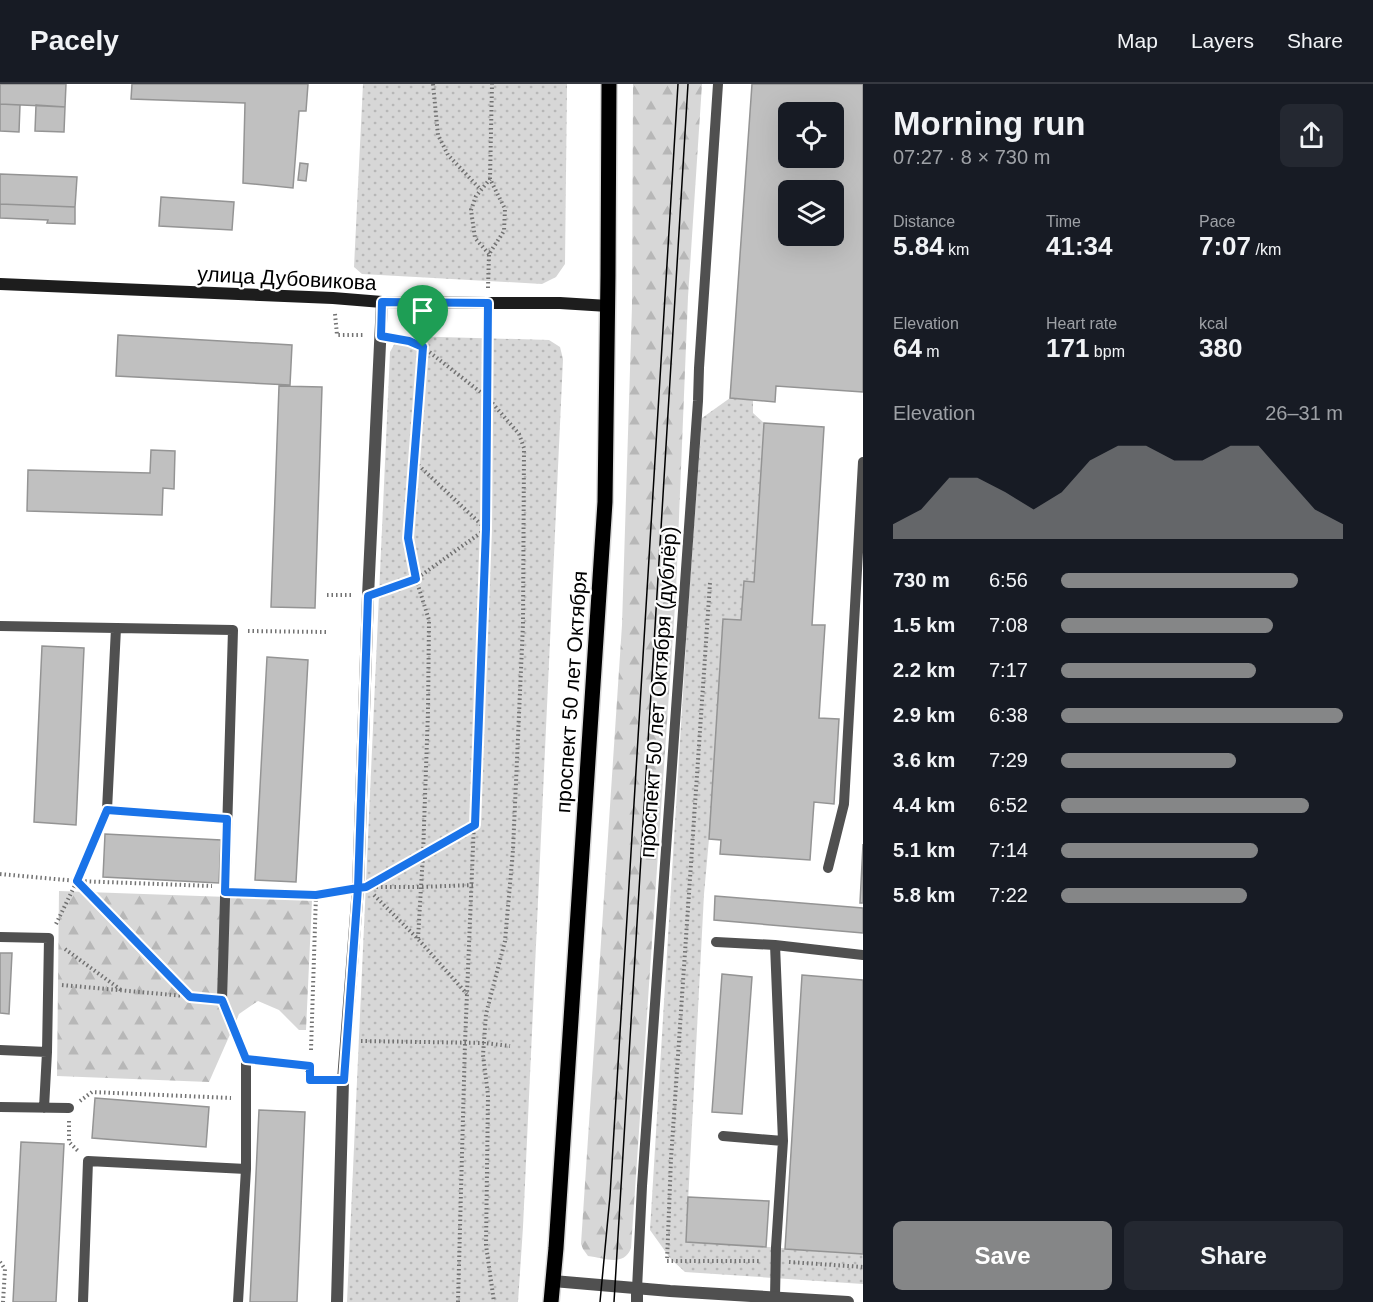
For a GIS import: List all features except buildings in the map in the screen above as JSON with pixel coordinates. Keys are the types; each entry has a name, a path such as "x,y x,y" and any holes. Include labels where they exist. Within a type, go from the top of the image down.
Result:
{"main road":[{"name":"проспект 50 лет Октября","path":"552,1302 605,502 609,84"}],"street":[{"name":"улица Дубовикова","path":"0,284 382,302 560,303 608,306"},
{"path":"337,1302 344,1080 362,888 368,596 382,302"},
{"path":"554,1281 728,1298 848,1302"},
{"name":"проспект 50 лет Октября (дублёр)","path":"637,1289 637,1302"}],"lane":[{"name":"проспект 50 лет Октября (дублёр)","path":"637,1289 642,1185 718,84"},
{"path":"828,868 844,804 863,462"},
{"path":"0,626 233,630 222,1000 246,1059 246,1169 238,1302"},
{"path":"116,628 107,810 227,819"},
{"path":"0,937 49,938 44,1108"},
{"path":"716,942 775,945 863,955"},
{"path":"775,945 783,1141 776,1247 776,1298"},
{"path":"0,1050 47,1052"},
{"path":"246,1059 310,1066 310,1080 344,1080"},
{"path":"0,1107 69,1108"},
{"path":"723,1136 783,1141"},
{"path":"83,1302 88,1161 246,1169"}],"path":[{"path":"433,84 438,135 448,155 481,190"},
{"path":"458,1302 465,1043 486,529 489,254 504,231 506,209 490,179 492,84"},
{"path":"489,254 475,238 471,210 476,196 490,179"},
{"path":"337,335 381,336 409,341 423,347 488,398 519,434 524,448 523,624 513,850 506,941 486,1014 483,1055 489,1095 486,1245 494,1302"},
{"path":"418,939 422,887 429,620 416,579 408,538 423,347"},
{"path":"414,461 486,529"},
{"path":"327,595 368,596 416,579 486,529"},
{"path":"667,1261 672,1147 710,583"},
{"path":"233,630 326,633"},
{"path":"107,810 77,881 49,938 121,990"},
{"path":"362,888 475,825"},
{"path":"0,874 77,881 316,895 362,888 473,885"},
{"path":"77,881 190,997"},
{"path":"362,888 418,939 468,995"},
{"path":"310,1066 316,895"},
{"path":"49,984 222,1000"},
{"path":"359,1041 484,1043 510,1046"},
{"path":"88,1161 69,1142 69,1108 92,1092 246,1099"},
{"path":"0,1262 5,1269 3,1302"}],"green space":[{"path":"363,84 567,84 565,264 556,277 542,284 362,274 354,267"},
{"path":"633,84 702,84 688,297 676,591 631,1248 624,1258 613,1260 588,1256 581,1244 622,625 632,306"},
{"path":"406,336 549,340 560,347 563,359 518,1302 347,1302 390,352 396,341"},
{"path":"730,398 753,400 753,413 764,423 754,582 744,581 741,620 723,619 704,894 686,1241 863,1254 863,1284 685,1272 670,1258 650,1230 702,418"},
{"path":"59,891 312,900 306,1030 299,1030 279,1010 258,1001 239,1014 209,1082 57,1076"}],"tram line":[{"path":"600,1302 610,1196 678,84"},
{"path":"614,1302 688,84"}],"route":[{"path":"423,347 408,538 416,579 368,596 358,888 316,895 225,892 227,819 107,810 77,881 190,997 222,1000 246,1059 310,1066 310,1080 344,1080 358,888 366,887 475,825 486,529 488,303 382,302 381,336 409,341 423,347"}]}
